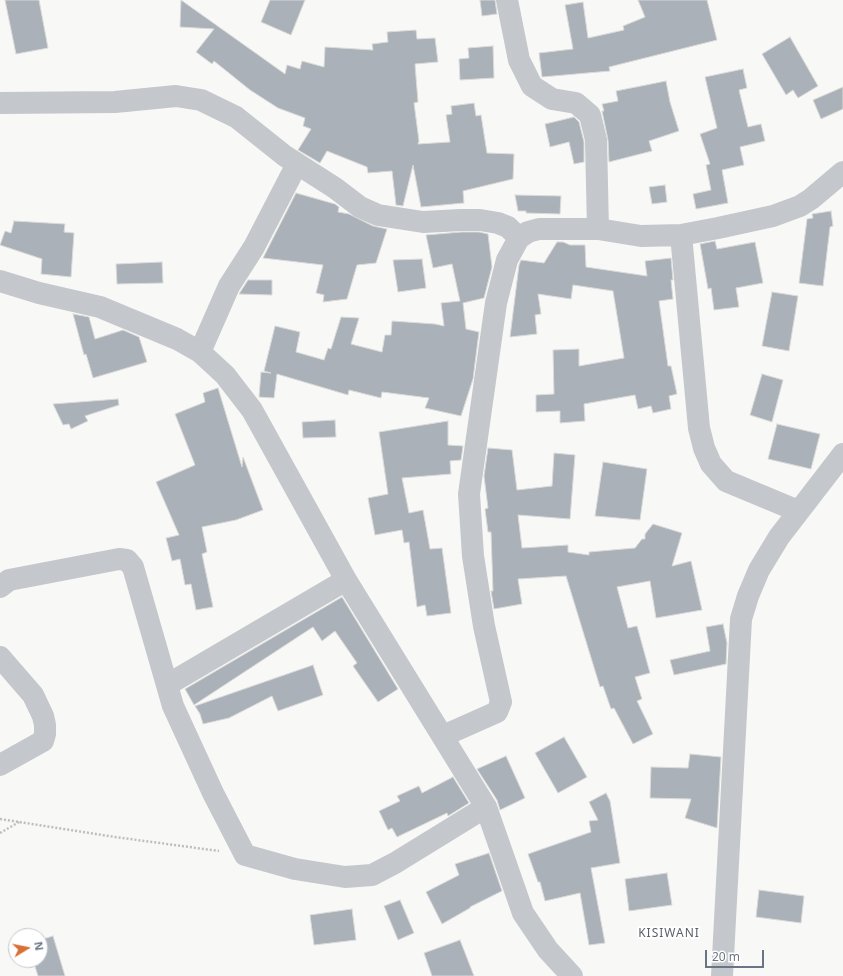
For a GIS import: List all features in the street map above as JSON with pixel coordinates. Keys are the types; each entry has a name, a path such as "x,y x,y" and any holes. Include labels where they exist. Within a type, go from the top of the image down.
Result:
{"street":[{"path":"507,0 519,60 532,86 552,99 576,103 590,114 596,140 598,229"},
{"path":"0,103 115,102 176,96 202,100 236,117 297,164 335,188 360,207 378,215 423,222 480,220 498,223 508,227 519,238"},
{"path":"200,352 228,286 254,247 297,164"},
{"path":"443,736 497,712 501,702 484,626 473,556 469,494 496,303 506,260 519,238 528,232 539,229 598,229 641,236 681,235 773,216 800,206 811,199 843,172"},
{"path":"681,235 699,428 704,448 711,464 726,481 798,511"},
{"path":"0,281 39,293 100,307 177,339 200,352 225,375 252,410 346,580 486,807 523,913 548,950 572,976"},
{"path":"722,976 741,619 748,596 759,570 779,537 843,454"},
{"path":"0,587 9,580 119,559 127,560 133,567 137,576 173,706 213,793 246,854 295,869 345,877 372,875 395,863 486,807"},
{"path":"167,685 346,580"},
{"path":"0,657 33,694 44,716 45,725 43,741 0,765"}],"path":[{"path":"0,818 115,837 246,854"},
{"path":"0,833 19,822"}],"building":[{"path":"5,0 39,0 48,48 16,54"},
{"path":"181,0 285,74 287,65 300,69 302,61 324,67 325,47 373,50 372,44 388,42 387,32 416,30 417,39 435,38 438,62 415,64 418,102 414,103 419,141 418,144 450,142 446,115 452,114 451,106 474,103 476,116 481,115 487,153 514,154 513,179 463,191 464,203 421,207 413,165 403,206 396,205 392,171 368,173 367,167 327,151 320,163 298,150 311,129 303,126 305,118 278,108 250,90 214,61 212,64 196,52 214,29 180,27"},
{"path":"270,0 305,0 291,35 261,22"},
{"path":"480,0 495,0 497,14 482,16"},
{"path":"638,0 707,0 717,40 609,67 610,71 542,77 539,53 573,49 565,5 583,2 588,38 624,30 623,26 645,17"},
{"path":"790,37 818,86 798,98 793,90 786,95 762,54"},
{"path":"493,46 494,78 460,80 459,59 469,58 468,48"},
{"path":"743,69 747,88 739,90 748,127 761,124 765,141 740,147 744,165 722,170 728,203 696,209 693,194 711,190 706,165 710,164 700,134 717,128 705,77"},
{"path":"666,81 670,102 679,131 649,141 652,151 609,162 608,140 602,104 618,101 616,91"},
{"path":"843,87 843,109 821,119 813,100"},
{"path":"574,117 579,122 584,142 584,162 574,164 569,142 550,147 545,124"},
{"path":"665,185 667,202 652,204 649,187"},
{"path":"296,193 335,204 339,207 338,212 349,214 373,226 387,229 376,263 357,265 347,299 323,302 324,295 316,293 323,265 263,258"},
{"path":"515,195 561,196 560,214 526,213 526,211 518,211"},
{"path":"831,211 833,226 830,227 823,286 799,283 807,219 813,218 812,214"},
{"path":"14,221 65,224 64,232 74,233 71,277 41,274 42,259 0,245 5,231 11,233"},
{"path":"479,232 488,234 492,267 484,298 463,303 466,329 479,332 473,379 461,416 425,408 429,398 382,392 381,398 349,390 348,395 277,374 274,398 259,397 261,372 271,373 264,371 275,326 300,332 296,352 324,360 328,348 331,349 341,317 359,318 351,344 382,352 385,335 391,335 392,321 444,326 441,303 460,301 452,264 433,268 426,235"},
{"path":"715,241 717,249 755,242 763,283 736,288 739,307 714,310 711,288 708,289 700,244"},
{"path":"557,242 563,242 570,245 585,245 586,267 647,276 645,261 671,258 673,299 659,301 668,366 671,366 677,394 669,396 671,409 653,413 651,406 638,409 635,395 584,404 585,421 560,423 560,411 536,412 536,395 554,394 553,350 579,349 579,366 624,358 613,291 573,285 571,299 538,294 541,314 535,315 537,334 510,337 519,265 521,260 544,263"},
{"path":"422,259 426,288 398,292 393,260"},
{"path":"162,262 163,283 117,284 116,264"},
{"path":"248,280 272,280 272,295 239,294"},
{"path":"772,292 798,296 789,351 762,346"},
{"path":"73,314 89,317 95,339 123,330 139,337 147,362 93,378 86,354 84,355"},
{"path":"762,374 783,380 772,422 750,415"},
{"path":"218,388 242,467 243,457 263,510 236,520 202,527 207,552 202,554 213,607 196,610 191,584 185,585 180,559 172,561 166,538 179,535 156,482 195,465 175,414 205,402 203,393"},
{"path":"118,399 119,405 85,416 88,421 71,429 69,424 63,425 53,404"},
{"path":"335,420 336,437 303,438 302,422"},
{"path":"448,421 448,445 463,446 461,460 450,461 451,474 402,478 409,513 423,510 430,549 442,548 451,613 427,616 425,605 417,607 409,542 404,543 402,530 375,535 368,498 388,494 379,432"},
{"path":"777,424 820,434 811,469 768,459"},
{"path":"488,448 512,450 517,490 552,486 554,453 575,455 570,519 518,515 522,548 568,545 568,552 589,555 589,552 635,548 642,539 645,539 645,534 653,524 682,533 672,566 691,561 702,610 656,618 650,581 617,587 628,628 637,626 650,673 635,677 642,699 637,701 653,734 633,744 614,708 611,709 603,686 600,687 566,576 518,579 522,604 494,609 491,591 493,591 491,532 488,532 485,509 488,508 484,476"},
{"path":"603,462 647,469 640,520 595,516"},
{"path":"342,597 398,689 378,702 353,666 357,663 335,631 322,641 313,627 194,705 185,689"},
{"path":"723,624 727,643 726,664 674,675 670,660 710,651 706,627"},
{"path":"313,665 323,695 278,711 272,696 229,718 203,724 200,714 195,706"},
{"path":"564,737 587,777 558,793 535,753"},
{"path":"690,754 721,757 717,828 685,818 691,799 650,798 651,767 688,768"},
{"path":"506,756 525,798 500,810 497,800 477,769"},
{"path":"453,777 469,803 448,816 447,813 397,837 392,828 388,830 379,811 400,801 397,796 419,786 422,793"},
{"path":"606,793 610,801 620,863 591,868 605,943 589,945 580,893 545,901 540,882 538,882 528,854 591,832 589,821 598,820 589,802"},
{"path":"489,853 502,891 470,907 442,924 426,892 459,875 455,864"},
{"path":"667,873 672,905 629,911 625,879"},
{"path":"759,890 804,896 801,923 756,917"},
{"path":"400,900 414,933 398,940 384,906"},
{"path":"352,909 356,940 314,945 310,915"},
{"path":"53,936 65,976 38,976 36,968 48,968 48,938"},
{"path":"460,940 474,976 432,976 424,953"}],"district":[{"name":"KISIWANI","path":"669,934"}]}
